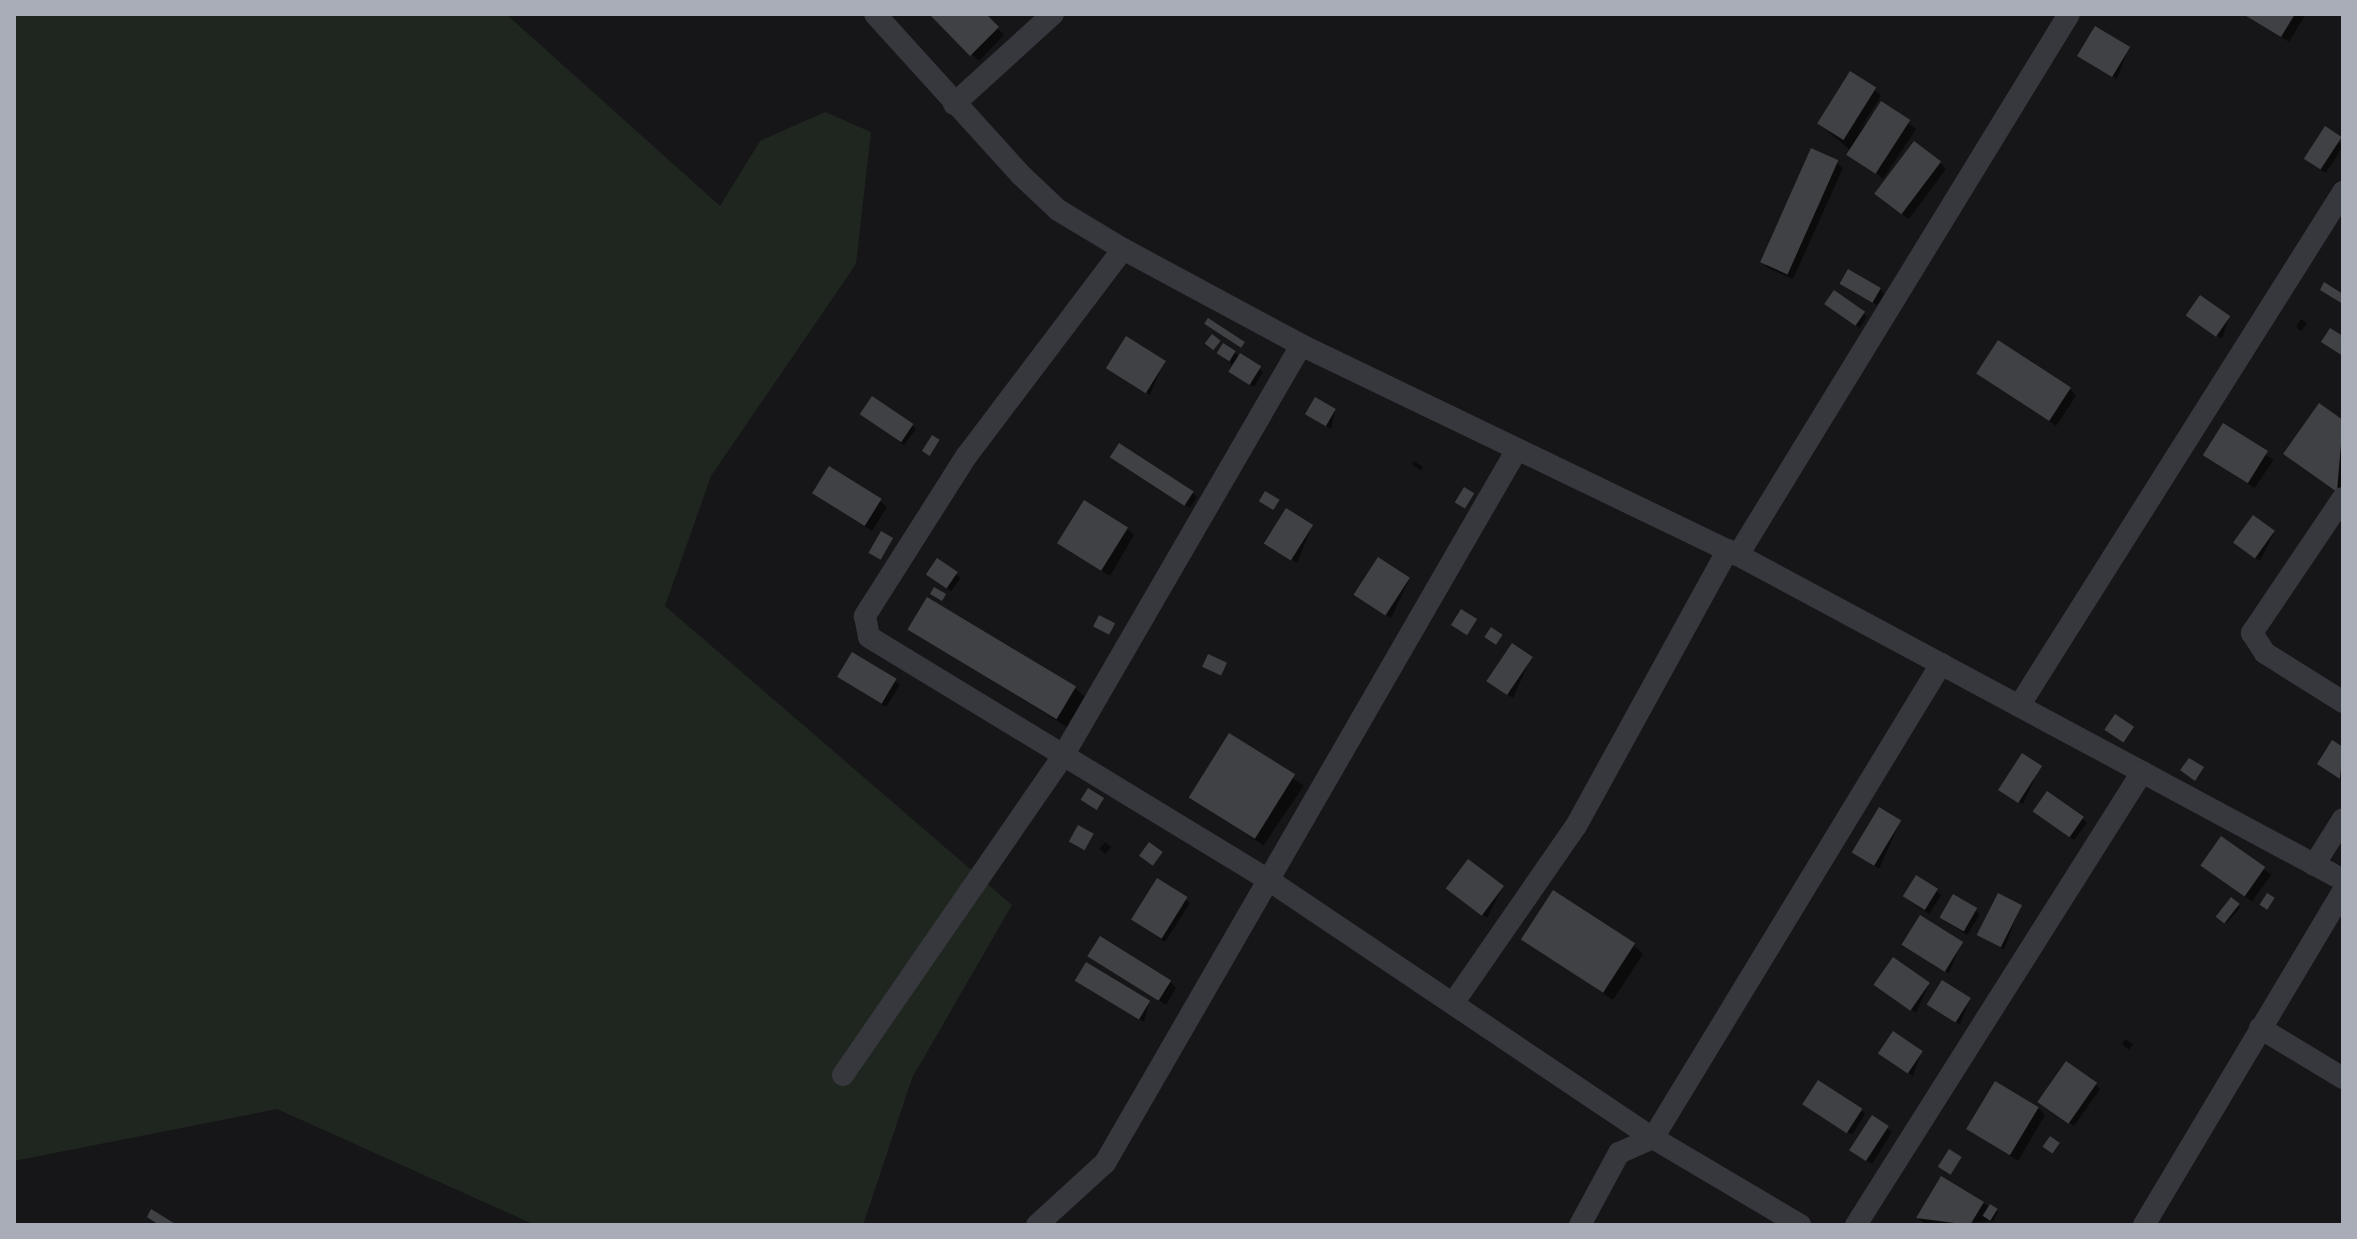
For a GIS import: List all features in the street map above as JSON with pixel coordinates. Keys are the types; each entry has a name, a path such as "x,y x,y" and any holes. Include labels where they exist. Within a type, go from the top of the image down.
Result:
{"street":[{"path":"875,14 954,104 1058,210 1123,249 1301,345 1516,451 1733,552 2343,880"},
{"path":"954,104 1053,14"},
{"path":"1454,1002 1576,826 1733,552 2069,14"},
{"path":"2019,706 2343,192"},
{"path":"1123,249 967,455 865,616 869,637 1267,879 1653,1138 1800,1225"},
{"path":"843,1075 1063,756 1301,345"},
{"path":"1037,1225 1105,1163 1516,451"},
{"path":"2343,498 2252,633 2265,653 2343,702"},
{"path":"1580,1225 1619,1153 1653,1138 1941,664"},
{"path":"1856,1225 2142,772"},
{"path":"2314,865 2343,819"},
{"path":"2144,1225 2343,891"},
{"path":"2260,1028 2343,1078"}],"shaded area":[{"path":"14,14 506,14 720,206 760,141 825,112 871,132 856,264 711,476 665,606 1012,905 912,1078 863,1225 535,1225 277,1109 14,1161"}],"building":[{"path":"929,14 986,14 999,27 970,56"},
{"path":"2243,14 2295,14 2281,37"},
{"path":"2095,26 2130,47 2112,77 2077,56"},
{"path":"1850,71 1876,87 1843,140 1817,124"},
{"path":"1881,101 1910,120 1875,174 1846,155"},
{"path":"2325,126 2342,137 2321,170 2304,159"},
{"path":"1914,141 1941,161 1901,214 1874,194"},
{"path":"1811,148 1838,160 1788,274 1760,262"},
{"path":"1848,269 1881,288 1872,303 1840,284"},
{"path":"2324,282 2343,294 2343,304 2320,290"},
{"path":"1834,290 1865,312 1855,326 1824,304"},
{"path":"2200,295 2230,316 2216,337 2186,315"},
{"path":"1208,318 1245,342 1241,348 1204,324"},
{"path":"2330,328 2343,336 2343,356 2321,342"},
{"path":"1212,334 1221,341 1213,350 1205,343"},
{"path":"1126,336 1166,361 1146,393 1106,368"},
{"path":"1998,340 2071,387 2049,421 1976,374"},
{"path":"1223,343 1236,351 1229,361 1217,353"},
{"path":"1240,353 1261,366 1250,385 1228,372"},
{"path":"872,396 913,424 901,442 860,414"},
{"path":"1315,397 1336,409 1326,426 1305,414"},
{"path":"2319,403 2343,420 2337,492 2283,454"},
{"path":"2223,423 2268,451 2248,483 2203,455"},
{"path":"932,435 940,440 930,456 922,451"},
{"path":"1119,443 1194,491 1184,506 1110,457"},
{"path":"829,466 882,499 865,526 812,493"},
{"path":"1464,487 1474,493 1465,509 1455,502"},
{"path":"1265,491 1280,500 1273,510 1259,501"},
{"path":"1084,500 1128,528 1101,571 1057,543"},
{"path":"1286,508 1313,525 1291,561 1264,544"},
{"path":"2253,515 2275,531 2255,558 2233,543"},
{"path":"881,531 893,538 881,560 868,553"},
{"path":"1378,557 1410,578 1385,615 1353,595"},
{"path":"937,558 958,572 947,589 926,575"},
{"path":"934,587 946,594 942,601 930,594"},
{"path":"927,597 1076,687 1057,719 907,630"},
{"path":"1461,609 1477,619 1467,635 1451,625"},
{"path":"1099,615 1115,623 1109,635 1093,627"},
{"path":"1491,627 1503,635 1496,645 1484,637"},
{"path":"1512,643 1533,657 1507,695 1486,681"},
{"path":"852,652 897,679 882,704 837,677"},
{"path":"1208,654 1227,663 1221,676 1202,667"},
{"path":"2115,714 2134,727 2123,743 2104,730"},
{"path":"1229,733 1295,774 1255,839 1189,797"},
{"path":"2332,740 2343,747 2340,779 2317,764"},
{"path":"2022,753 2042,766 2018,803 1998,790"},
{"path":"2189,758 2204,767 2195,781 2180,770"},
{"path":"1088,788 1104,798 1097,810 1081,800"},
{"path":"2047,791 2084,817 2070,837 2033,811"},
{"path":"1879,807 1901,820 1874,866 1852,852"},
{"path":"1078,825 1094,834 1085,850 1069,842"},
{"path":"2221,836 2265,867 2245,896 2200,865"},
{"path":"1149,842 1163,852 1153,866 1139,856"},
{"path":"1468,859 1504,886 1482,916 1446,889"},
{"path":"1916,875 1938,889 1925,910 1903,896"},
{"path":"1157,878 1188,897 1162,939 1131,920"},
{"path":"1553,890 1635,943 1603,993 1521,939"},
{"path":"1998,893 2022,905 2001,947 1977,935"},
{"path":"2267,893 2275,898 2267,910 2260,905"},
{"path":"1953,894 1977,908 1964,931 1940,917"},
{"path":"2231,897 2240,904 2224,923 2216,917"},
{"path":"1920,915 1963,942 1945,972 1901,945"},
{"path":"1100,936 1171,981 1159,1001 1087,956"},
{"path":"1893,957 1930,983 1910,1011 1873,985"},
{"path":"1086,962 1150,1001 1139,1019 1075,981"},
{"path":"1942,980 1971,998 1955,1023 1927,1005"},
{"path":"1893,1031 1923,1051 1908,1074 1878,1053"},
{"path":"2066,1061 2097,1083 2068,1124 2037,1102"},
{"path":"1818,1080 1862,1109 1847,1133 1802,1104"},
{"path":"1995,1081 2039,1107 2010,1155 1966,1129"},
{"path":"1872,1115 1889,1126 1866,1161 1849,1150"},
{"path":"2050,1136 2060,1143 2052,1154 2043,1147"},
{"path":"1949,1149 1962,1157 1951,1175 1938,1167"},
{"path":"1941,1176 1984,1202 1970,1225 1916,1218"},
{"path":"1990,1204 1998,1209 1990,1221 1983,1216"},
{"path":"151,1209 177,1225 159,1225 147,1217"}]}
